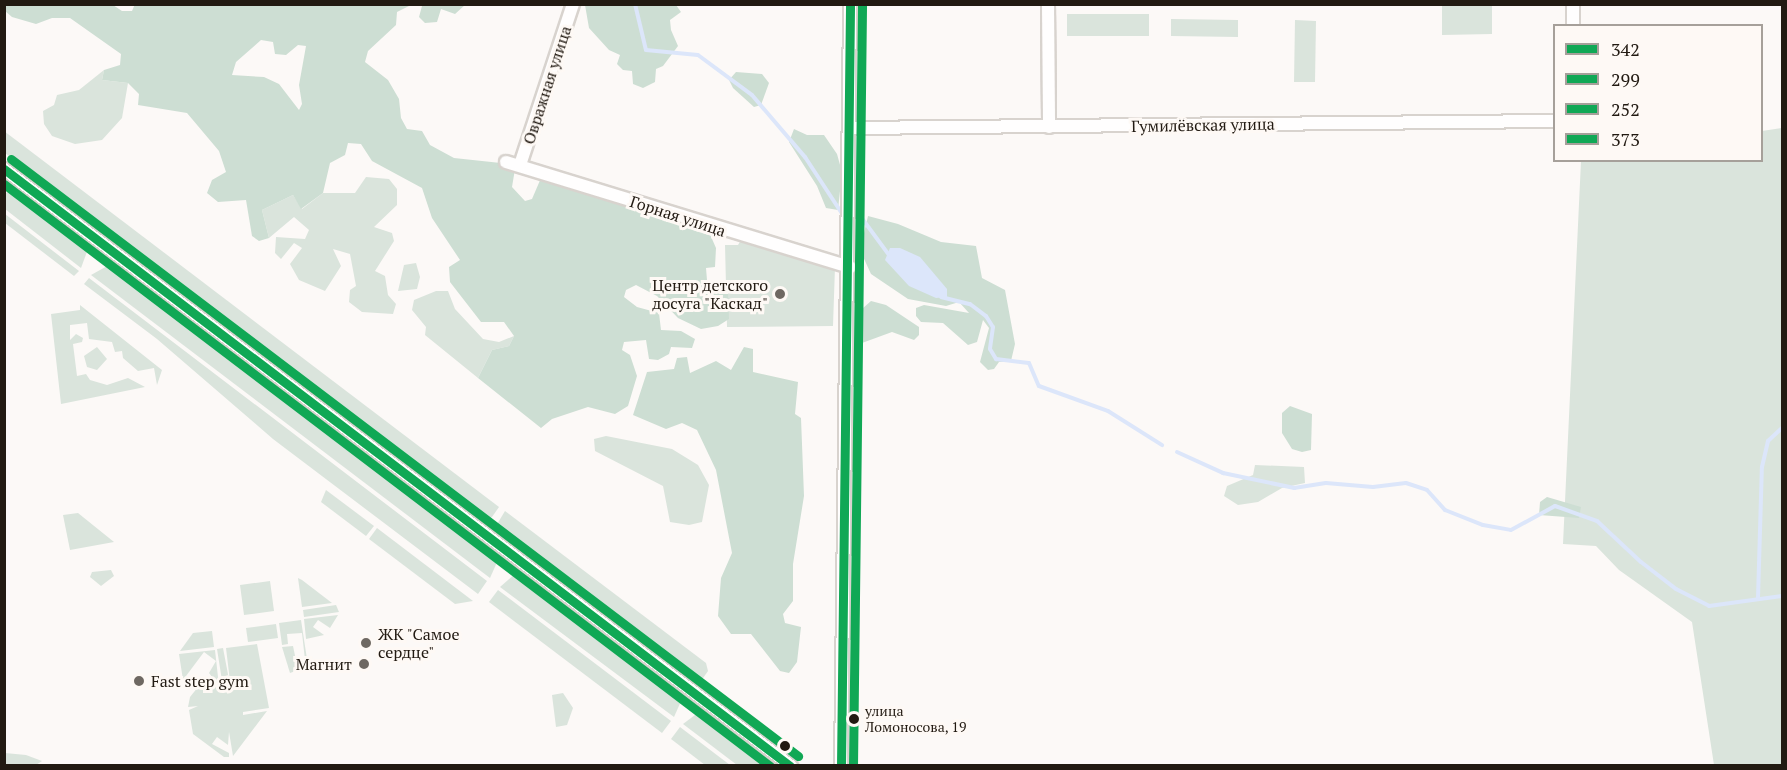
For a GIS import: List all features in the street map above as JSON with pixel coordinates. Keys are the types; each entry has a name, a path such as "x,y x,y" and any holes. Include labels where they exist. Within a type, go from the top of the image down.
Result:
{"street":[{"name":"Овражная улица","path":"520,165 573,4"},
{"path":"841,765 850,267 850,4"},
{"path":"1048,4 1049,127"},
{"path":"1573,4 1573,24"},
{"name":"Гумилёвская улица","path":"851,128 1553,121"},
{"name":"Горная улица","path":"507,162 850,267"},
{"path":"4,169 791,765"}],"shaded area":[{"path":"1442,5 1492,5 1492,34 1442,35"},
{"path":"1067,14 1149,14 1149,36 1067,36"},
{"path":"1171,19 1238,20 1238,37 1171,36"},
{"path":"1295,20 1316,21 1315,82 1294,82"},
{"path":"104,70 102,80 128,83 122,118 102,140 75,144 52,136 44,124 43,111 54,105 57,95 79,90"},
{"path":"1782,128 1782,765 1714,765 1692,622 1619,570 1596,546 1563,544 1581,162 1763,162 1763,131"},
{"path":"4,131 499,507 492,517 488,519 5,153"},
{"path":"366,177 389,179 397,189 397,205 374,227 392,233 394,241 375,271 385,276 388,295 396,304 393,314 362,312 349,302 350,290 356,286 350,254 333,249 341,266 325,291 299,280 290,264 302,248 294,243 281,259 275,253 276,237 305,239 309,230 294,217 269,238 262,210 293,195 302,209 323,193 355,193"},
{"path":"10,190 88,249 81,268 5,209 5,194"},
{"path":"5,214 79,271 74,276 5,223"},
{"name":"Центр детского досуга \"Каскад\"","path":"741,240 835,267 833,326 727,327 725,245 738,245"},
{"path":"416,263 420,277 417,289 398,291 404,265"},
{"path":"109,265 498,560 490,578 91,275"},
{"path":"89,278 487,581 478,594 273,439 157,339 84,284"},
{"path":"436,291 448,291 455,309 483,339 499,342 514,336 509,346 492,350 478,378 425,335 426,327 412,310 414,300"},
{"path":"80,305 162,370 157,385 154,368 138,371 123,358 122,351 115,352 112,342 89,339 87,323 70,325 70,340 76,334 83,338 82,342 73,344 77,376 86,374 90,380 107,385 128,378 145,387 61,404 51,314 80,310"},
{"path":"97,347 107,359 97,370 87,367 84,356"},
{"path":"606,436 672,449 698,465 709,485 702,522 689,525 670,522 663,486 595,451 594,439"},
{"path":"1255,465 1304,467 1305,483 1282,488 1258,502 1238,505 1224,496 1227,486 1253,475"},
{"path":"326,490 374,526 366,536 321,502"},
{"path":"505,511 706,663 708,671 701,681 496,526"},
{"path":"78,513 114,542 70,550 63,515"},
{"path":"377,528 473,601 455,604 369,539"},
{"path":"111,570 114,576 101,586 90,577 92,572"},
{"path":"515,574 682,699 674,717 500,587"},
{"path":"298,578 302,580 332,603 302,607"},
{"path":"270,581 274,611 244,615 240,585"},
{"path":"498,590 671,721 662,733 489,602"},
{"path":"336,605 339,612 304,617 303,610"},
{"path":"338,615 330,628 318,620 313,627 324,635 306,639 304,619"},
{"path":"301,620 307,659 305,660 302,633 287,634 288,644 282,645 279,623"},
{"path":"276,624 278,638 248,642 246,628"},
{"path":"212,631 214,647 180,651 193,633"},
{"path":"257,644 269,708 243,712 243,715 267,711 233,756 229,732 228,745 217,737 212,744 229,753 229,757 224,757 193,734 189,710 198,706 188,707 190,697 202,682 209,687 223,687 217,649 223,648 231,690 226,648"},
{"path":"293,646 298,670 290,673 282,647"},
{"path":"215,650 219,686 209,673 216,661 204,652 183,680 179,654"},
{"path":"563,693 573,708 567,725 556,727 552,695"},
{"path":"699,712 769,765 737,765 683,724"},
{"path":"680,727 730,765 705,765 671,739"},
{"path":"5,753 26,755 42,761 36,765 5,765"}],"green space":[{"path":"135,4 411,5 397,12 396,25 368,51 365,62 388,80 399,99 401,118 407,129 422,131 430,145 454,158 510,164 515,169 512,187 525,201 532,199 541,178 709,232 716,248 715,267 706,268 707,280 728,293 729,319 718,326 701,329 678,318 657,296 636,285 626,290 624,297 637,307 659,313 661,330 681,331 695,339 692,348 671,347 669,354 658,360 649,359 646,340 624,342 622,350 630,355 637,376 628,406 615,414 588,407 552,419 541,428 478,378 492,350 509,346 514,336 504,322 481,322 450,282 449,267 460,260 432,218 422,188 372,161 361,144 348,143 345,155 330,163 323,193 301,209 293,195 262,210 269,238 259,241 252,236 246,200 218,202 207,193 212,180 226,172 219,151 187,113 138,105 139,94 128,83 102,80 104,70 120,65 121,54 70,18 52,18 36,24 12,17 5,11 4,5 113,5 122,11 132,11","holes":["261,40 273,42 275,54 286,55 298,45 306,46 299,85 302,104 299,110 279,84 264,77 232,75 236,62"]},
{"path":"414,5 465,5 455,14 441,9 437,22 425,23 419,17 422,6"},
{"path":"585,5 676,5 681,12 670,20 671,30 678,46 663,66 656,69 655,82 643,88 633,84 632,71 623,70 617,64 620,55 609,50 589,28"},
{"path":"736,72 762,74 769,83 761,105 754,107 733,88 729,80"},
{"path":"794,129 807,135 824,135 837,154 842,172 838,210 826,208 817,186 789,142"},
{"path":"868,216 898,224 941,242 976,246 982,278 1005,290 1015,344 1011,361 999,362 994,369 988,370 980,362 989,328 983,320 977,342 968,345 943,323 921,322 916,316 916,308 924,305 969,313 959,302 946,306 908,299 871,274 860,250"},
{"path":"871,301 886,305 919,327 919,335 914,340 892,332 862,343 856,338 862,309"},
{"path":"744,347 753,349 753,372 798,382 795,414 801,418 804,496 793,564 793,601 783,614 785,623 801,627 797,662 789,673 780,671 751,634 731,634 718,616 721,578 732,553 716,470 697,430 682,423 666,429 633,415 647,372 674,369 677,358 687,357 690,373 716,361 731,370"},
{"path":"1290,406 1312,414 1311,450 1302,452 1292,449 1282,433 1282,413"},
{"path":"1547,497 1581,507 1579,518 1539,515 1540,502"}],"water":[{"path":"890,248 900,248 920,257 947,289 947,297 936,298 909,286 885,260"}],"waterway":[{"path":"635,4 646,50 698,55 752,95 805,157 843,215"},
{"path":"861,217 889,255"},
{"path":"941,297 970,304 986,316 993,327 990,349 996,359 1029,363 1039,386 1108,411 1162,445"},
{"path":"1758,598 1762,467 1768,441 1782,428"},
{"path":"1177,452 1223,473 1294,488 1326,483 1373,487 1406,483 1427,490 1445,510 1483,525 1511,530 1555,506 1597,521 1641,562 1676,589 1709,606 1782,596"}],"transit line":[{"name":"342","path":"841,766 850,4"},
{"name":"373","path":"853,766 862,4"},
{"name":"252","path":"11,159 798,756"},
{"name":"342","path":"4,169 790,766"},
{"name":"299","path":"4,184 770,766"}],"place":[{"name":"Центр детского досуга \"Каскад\"","path":"780,294"},
{"name":"ЖК \"Самое сердце\"","path":"366,643"},
{"name":"Магнит","path":"364,664"},
{"name":"Fast step gym","path":"139,681"},
{"name":"улица Ломоносова, 19","path":"854,719"}]}
